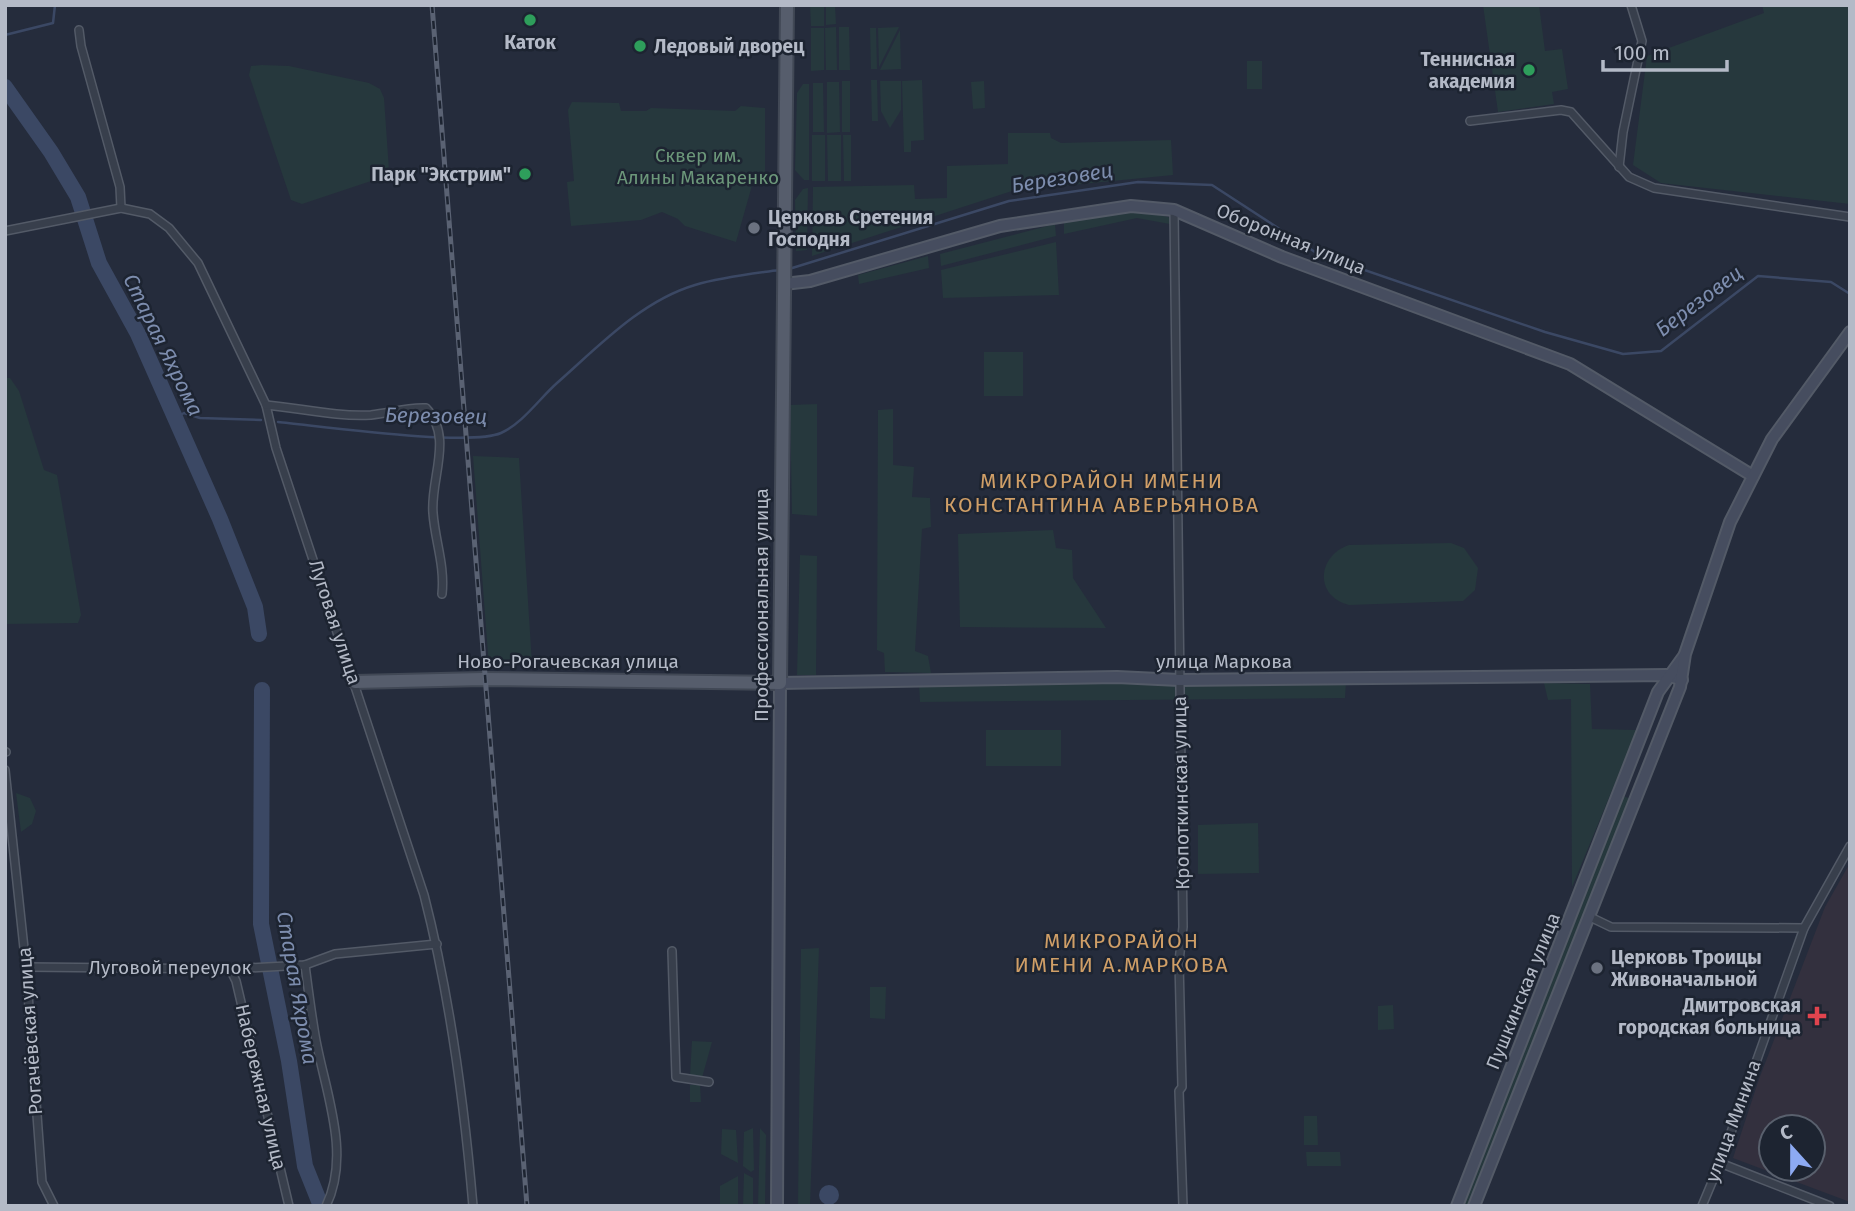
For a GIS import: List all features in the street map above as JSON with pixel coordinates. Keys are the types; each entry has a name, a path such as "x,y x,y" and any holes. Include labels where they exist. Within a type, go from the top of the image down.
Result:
{"main road":[{"name":"Профессиональная улица","path":"777,1206 787,5"},
{"name":"Оборонная улица","path":"784,274 810,281 1000,226 1132,206 1174,210 1282,257 1570,364 1753,476"},
{"name":"Пушкинская улица","path":"1474,1206 1682,680 1685,654 1714,564 1772,439 1850,332"},
{"name":"Пушкинская улица","path":"1457,1206 1658,692 1668,674 1685,654"},
{"name":"улица Маркова","path":"780,683 1117,677 1179,680 1668,674"},
{"path":"1668,674 1682,680"},
{"name":"Ново-Рогачевская улица","path":"355,682 483,679 780,683"},
{"path":"1620,789 1637,796"}],"street":[{"path":"1619,167 1623,132 1642,41 1631,5"},
{"path":"79,30 81,46 120,187 121,208"},
{"path":"1470,121 1561,110 1571,112 1629,177 1654,188 1850,217"},
{"name":"Луговая улица","path":"5,231 121,208 150,214 184,244 198,263 265,405 276,448 424,895 437,944 466,1127 473,1206"},
{"name":"Кропоткинская улица","path":"1174,210 1183,927 1179,961 1182,1087 1179,1091 1183,1206"},
{"path":"265,405 348,414 426,408 439,436 439,472 433,496 433,513 440,545 442,594"},
{"name":"Рогачёвская улица","path":"5,769 26,967 41,1182 54,1206"},
{"name":"улица Минина","path":"1702,1206 1804,928 1850,846"},
{"path":"1588,916 1611,927 1804,928"},
{"name":"Луговой переулок","path":"26,967 230,969 305,965 335,954 437,944"},
{"path":"672,951 676,1077 709,1082"},
{"path":"305,965 315,1035 336,1134 332,1194 326,1206"},
{"name":"Набережная улица","path":"230,969 236,981 289,1206"},
{"path":"1720,1163 1830,1206"}],"shaded area":[{"name":"Дмитровская городская больница","path":"1850,863 1850,1202 1799,1183 1827,1183 1827,1113 1757,1113 1757,1167 1733,1158 1759,1079 1825,907"}],"green space":[{"path":"810,5 824,5 824,26 811,26"},
{"path":"826,5 835,5 836,24 826,25"},
{"name":"Теннисная академия","path":"1483,5 1539,5 1545,51 1562,49 1568,89 1552,92 1554,104 1498,112"},
{"path":"1762,5 1850,5 1850,204 1661,183 1633,165 1647,56 1764,13"},
{"path":"836,27 837,70 826,70 825,28"},
{"path":"839,27 849,27 850,70 839,70"},
{"path":"899,27 879,67 878,28"},
{"path":"811,28 824,28 824,70 811,71"},
{"path":"870,28 876,28 877,69 871,69"},
{"path":"900,30 901,69 880,70"},
{"path":"1247,61 1262,61 1262,89 1247,89"},
{"path":"251,66 289,66 369,83 380,89 384,98 389,170 383,177 302,204 291,200 249,75"},
{"path":"871,80 877,80 878,121 872,121"},
{"path":"922,80 924,140 911,141 911,152 904,152 902,81"},
{"path":"842,81 850,81 850,132 842,132"},
{"path":"880,81 901,81 901,110 890,128 881,111"},
{"path":"984,81 985,108 973,109 971,82"},
{"path":"827,82 839,82 840,132 827,133"},
{"path":"813,83 823,83 824,132 813,132"},
{"path":"803,84 809,84 809,180 804,180 795,170 797,93"},
{"name":"Сквер им. Алины Макаренко","path":"572,102 619,103 621,111 646,111 651,108 735,111 741,106 765,108 765,184 753,182 736,242 685,226 678,219 662,212 641,220 571,226 567,182 574,181 568,110"},
{"path":"1008,133 1050,133 1051,138 1061,143 1171,140 1173,175 1012,191 812,256 813,187 914,185 915,199 947,198 947,166 1008,164"},
{"path":"812,135 825,135 825,181 812,181"},
{"path":"827,135 841,135 841,181 828,181"},
{"path":"843,135 851,135 851,181 844,181"},
{"path":"808,188 807,250 796,251 795,200 803,189"},
{"path":"1135,209 1172,218 1170,224 1137,218 1064,234 1064,223"},
{"path":"1055,224 1056,236 941,266 940,254"},
{"path":"1056,242 1059,295 943,298 941,270"},
{"path":"928,256 929,268 859,284 858,275"},
{"path":"984,352 1023,352 1023,396 984,396"},
{"path":"5,378 10,378 19,391 44,470 57,475 81,615 78,623 5,624"},
{"path":"817,404 817,516 792,514 790,405"},
{"path":"893,409 893,465 914,467 912,497 930,498 931,527 922,529 915,651 928,656 931,673 885,672 884,653 877,650 878,410"},
{"path":"473,456 519,458 532,664 489,667"},
{"path":"1053,530 1056,548 1072,550 1073,578 1106,628 960,627 958,534"},
{"path":"1451,543 1464,548 1478,568 1475,590 1463,601 1349,605 1338,600 1325,585 1326,566 1338,550 1349,545"},
{"path":"800,555 817,556 816,675 797,675"},
{"path":"1346,682 1345,698 920,702 919,684"},
{"path":"1544,683 1590,684 1592,729 1637,730 1572,887 1571,699 1548,700"},
{"path":"986,730 1061,730 1061,766 986,766"},
{"path":"16,793 30,798 36,811 32,824 21,832"},
{"path":"1623,796 1631,799 1469,1206 1460,1206"},
{"path":"1258,823 1259,873 1198,874 1198,825"},
{"path":"819,948 810,1206 798,1206 801,949"},
{"path":"870,987 886,987 885,1019 870,1018"},
{"path":"1393,1005 1394,1029 1378,1030 1378,1006"},
{"path":"692,1041 712,1042 700,1085 701,1102 690,1102 690,1085 699,1084 690,1076"},
{"path":"1304,1116 1317,1116 1318,1145 1304,1145"},
{"path":"753,1128 754,1170 751,1172 743,1166 744,1132"},
{"path":"760,1128 766,1135 765,1206 758,1206"},
{"path":"722,1129 736,1130 738,1163 721,1154"},
{"path":"1306,1152 1340,1152 1341,1166 1307,1166"},
{"path":"744,1173 753,1178 753,1206 743,1206"},
{"path":"738,1176 738,1206 720,1206 720,1186"}],"water":[{"path":"829,1185 836,1188 839,1195 836,1202 829,1205 822,1202 819,1195 822,1188"}],"waterway":[{"path":"5,35 53,23 55,5"},
{"name":"Старая Яхрома","path":"5,87 51,152 78,197 99,263 138,334 220,519 255,607 259,634"},
{"name":"Березовец","path":"789,269 1009,201 1138,182 1212,185 1318,254 1545,332 1623,354 1661,351 1758,276 1831,282 1850,294"},
{"name":"Березовец","path":"278,422 427,437 484,437 501,433 524,417 604,340 656,302 705,282 779,270"},
{"name":"Березовец","path":"175,418 184,413 200,418 261,420"},
{"name":"Старая Яхрома","path":"262,690 261,924 289,1061 305,1166 321,1206"}],"railway":[{"path":"432,5 527,1206"}],"place":[{"name":"Каток","path":"530,20"},
{"name":"Ледовый дворец","path":"640,46"},
{"name":"Теннисная академия","path":"1529,70"},
{"name":"Парк \"Экстрим\"","path":"525,174"},
{"name":"Церковь Сретения Господня","path":"754,228"},
{"name":"Церковь Троицы Живоначальной","path":"1597,968"},
{"name":"Дмитровская городская больница","path":"1817,1016"}],"district":[{"name":"МИКРОРАЙОН ИМЕНИ КОНСТАНТИНА АВЕРЬЯНОВА","path":"1102,493"},
{"name":"МИКРОРАЙОН ИМЕНИ А.МАРКОВА","path":"1122,953"}]}
